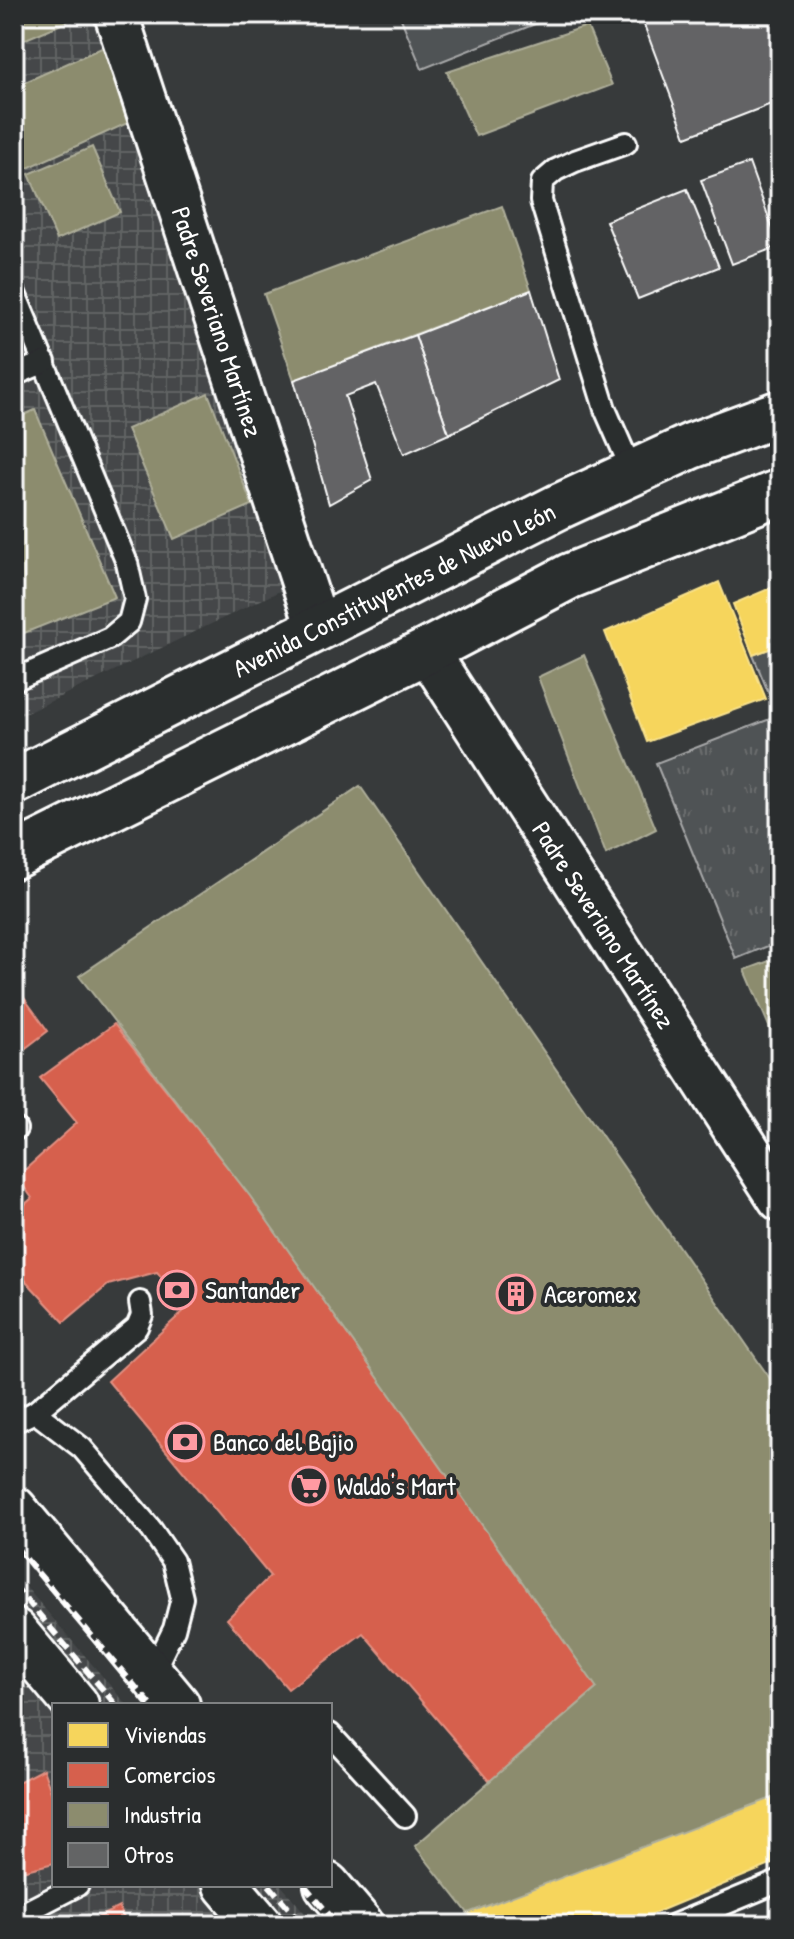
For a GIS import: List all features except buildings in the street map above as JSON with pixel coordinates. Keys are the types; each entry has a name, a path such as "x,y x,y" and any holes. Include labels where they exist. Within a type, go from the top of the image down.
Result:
{"main road":[{"name":"Avenida Constituyentes de Nuevo León","path":"14,782 558,507 691,446 780,413"},
{"path":"14,856 427,651 570,576 780,492"},
{"path":"14,1509 164,1690"},
{"path":"14,1631 74,1703"},
{"path":"228,1887 260,1925"},
{"path":"329,1887 361,1925"}],"street":[{"name":"Padre Severiano Martínez","path":"116,14 318,628"},
{"name":"Padre Severiano Martínez","path":"427,651 780,1199"}],"lane":[{"path":"626,143 556,170 542,182 541,201 605,409 633,473"},
{"path":"14,291 127,563 135,599 129,622 110,638 14,680"},
{"path":"14,375 45,362"},
{"path":"14,1422 35,1412 137,1327 142,1315 140,1302"},
{"path":"35,1412 82,1448 151,1529 173,1561 182,1598 164,1690"},
{"path":"332,1736 405,1816"},
{"path":"674,1925 780,1881"},
{"path":"14,1918 74,1887"}],"shaded area":[{"path":"14,14 103,14 286,588 14,719"},
{"path":"14,1573 125,1703 52,1703 52,1887 283,1887 315,1925 14,1925"}],"green space":[{"path":"399,14 560,14 422,69"},
{"path":"780,645 780,941 736,959 656,763 778,716 753,655"}],"railway":[{"path":"14,1545 149,1703"},
{"path":"14,1585 114,1703"},
{"path":"271,1887 303,1925"},
{"path":"306,1887 338,1925"}],"place":[{"name":"Santander","path":"177,1290"},
{"name":"Aceromex","path":"516,1294"},
{"name":"Banco del Bajio","path":"185,1442"},
{"name":"Waldo's Mart","path":"309,1486"}]}
